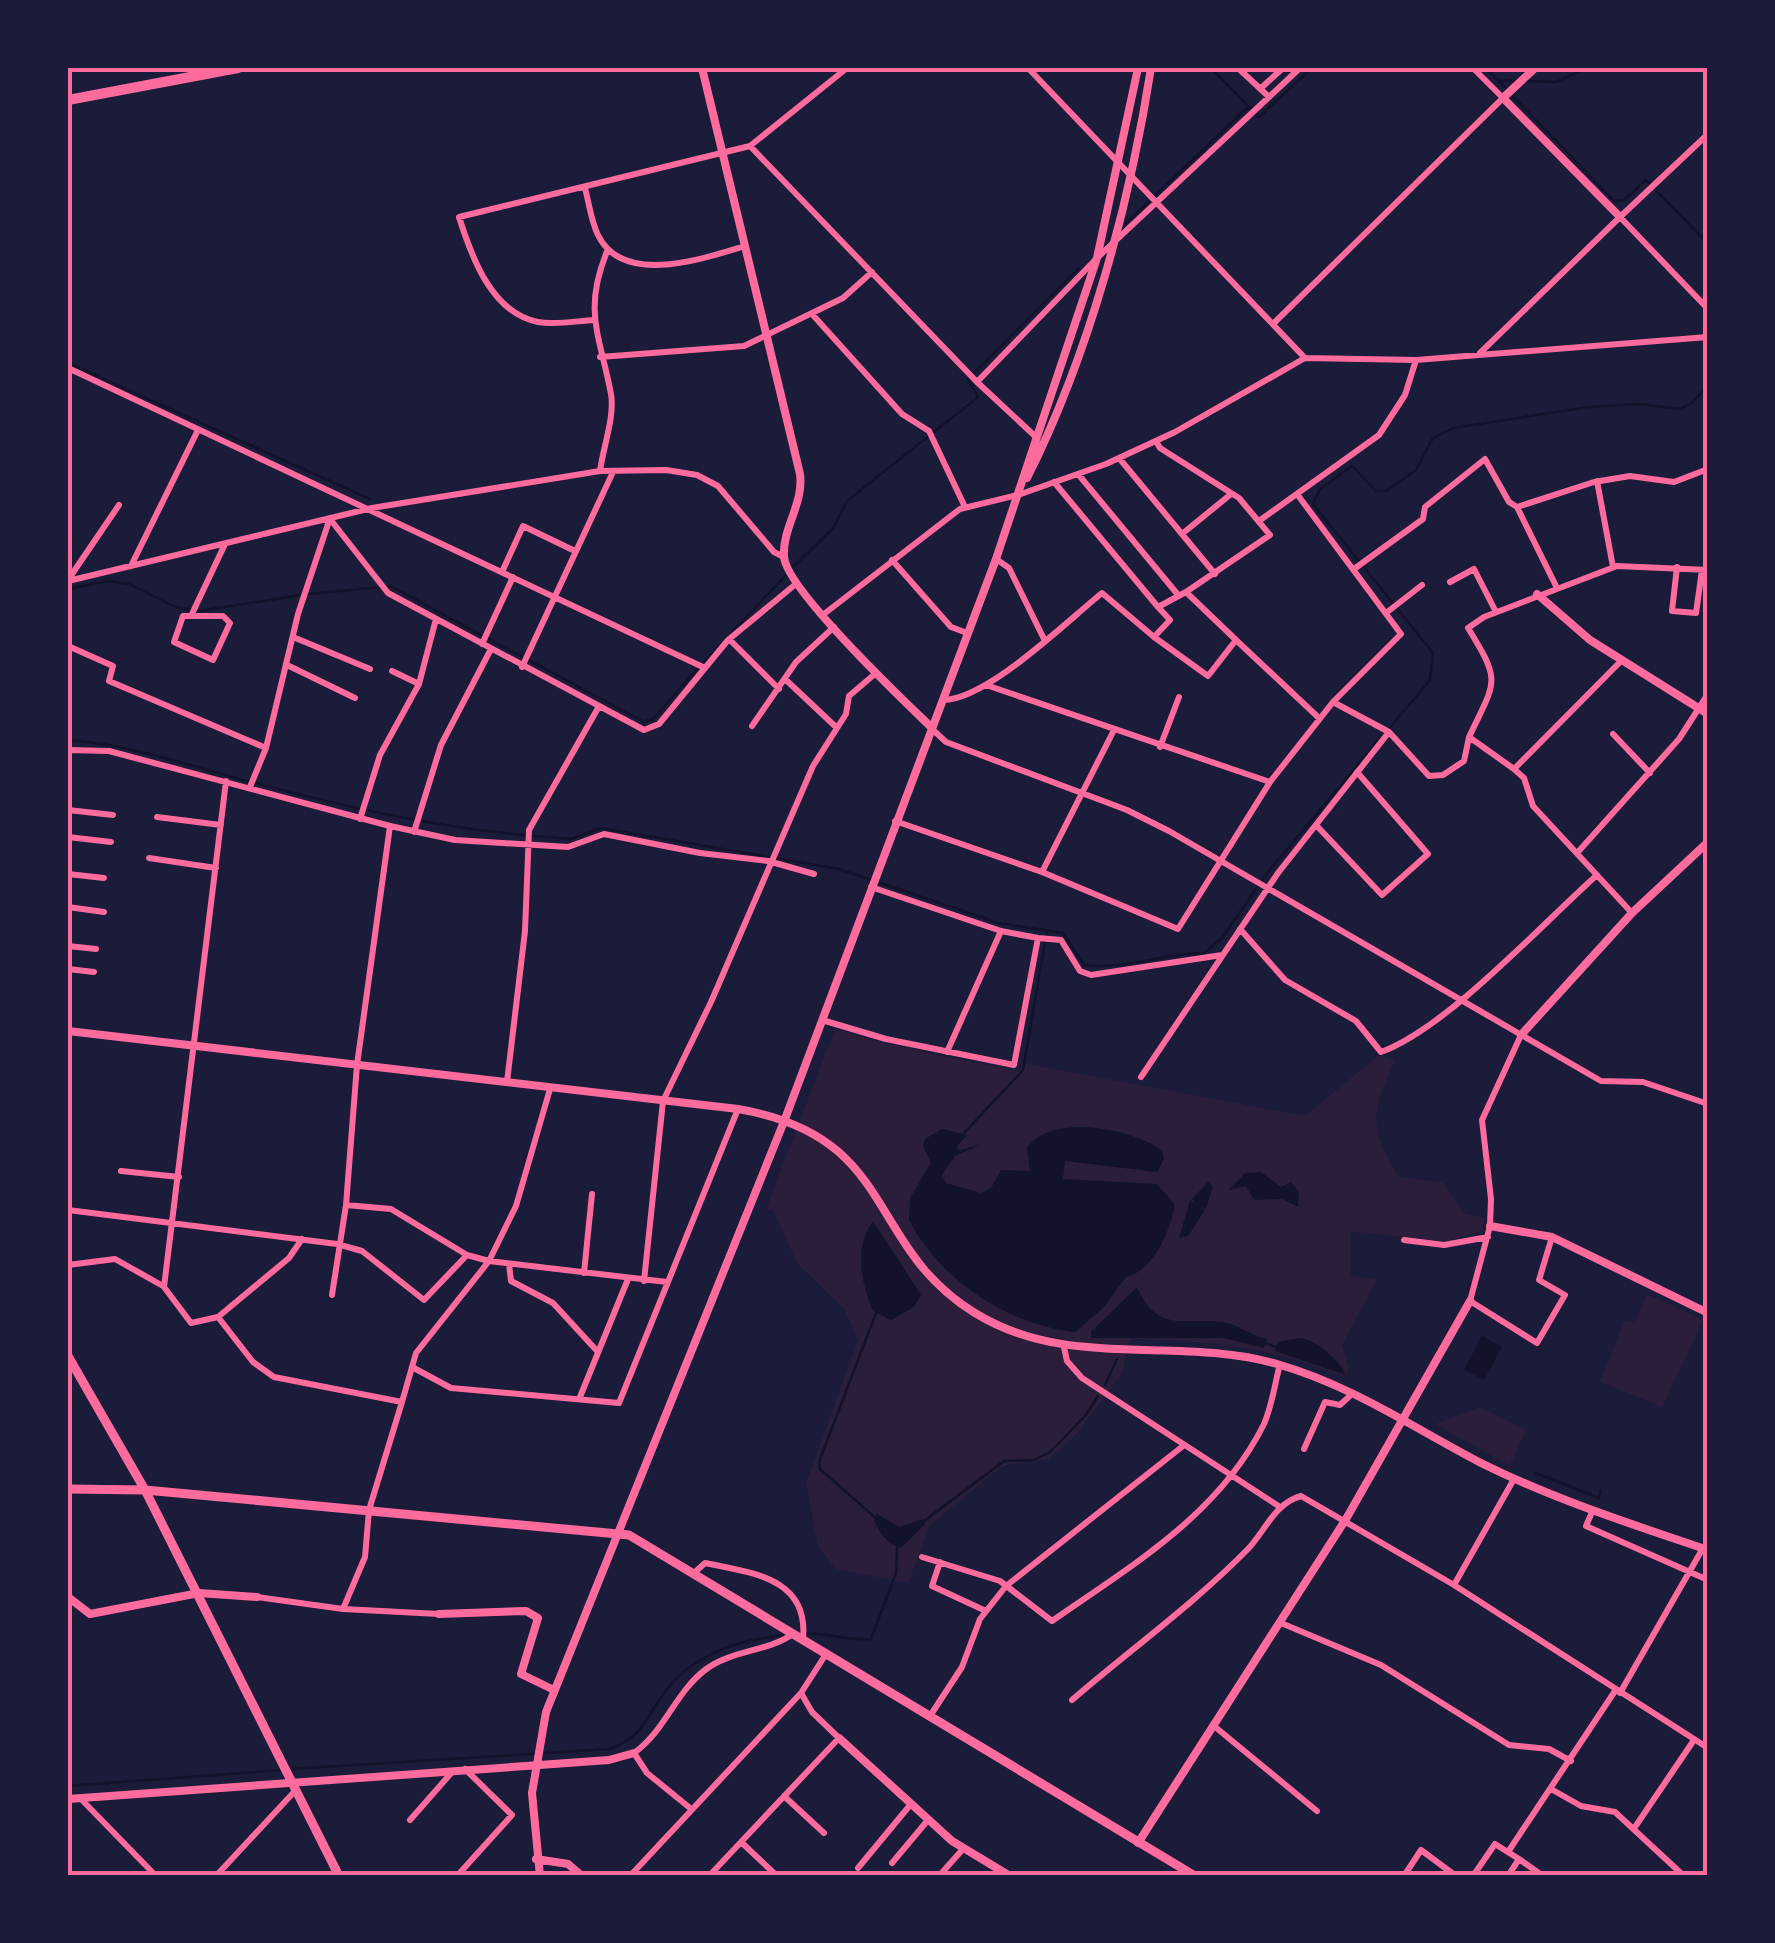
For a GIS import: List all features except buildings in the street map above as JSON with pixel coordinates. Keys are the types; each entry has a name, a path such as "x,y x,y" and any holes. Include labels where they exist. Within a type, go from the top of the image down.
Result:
{"highway":[{"path":"68,100 238,68"}],"main road":[{"path":"68,1356 145,1490 339,1876"},
{"path":"68,1489 145,1490 618,1532 694,1573 1193,1875"}],"street":[{"path":"702,68 802,488 787,565"},
{"path":"594,320 534,322 505,302 477,274 459,217 750,146 847,68"},
{"path":"1028,68 1275,322 1305,358"},
{"path":"540,1876 536,1859 534,1764 554,1690 785,1119 996,559 1097,258 1121,164 1138,68"},
{"path":"1018,495 1044,444 1112,244 1151,68"},
{"path":"1238,68 1269,97"},
{"path":"1260,90 1283,68"},
{"path":"977,381 1156,200 1300,68"},
{"path":"1474,68 1708,309"},
{"path":"1275,322 1535,68"},
{"path":"1479,354 1708,134"},
{"path":"750,146 966,371 1044,444"},
{"path":"584,188 598,235 608,249 628,260 679,266 745,246"},
{"path":"600,471 612,397 594,320 597,276 608,249"},
{"path":"600,357 744,346 768,338 844,298 872,272"},
{"path":"812,314 902,414 932,434 965,506"},
{"path":"824,614 965,506 1018,495 1120,458 1305,358 1416,360 1708,337"},
{"path":"1259,520 1379,435 1405,395 1416,360"},
{"path":"68,368 705,668"},
{"path":"131,566 197,432"},
{"path":"1156,441 1160,448 1231,494 1270,535 1158,608"},
{"path":"1120,458 1215,574"},
{"path":"1354,569 1423,520 1425,507 1485,460 1509,502 1517,507 1556,586"},
{"path":"1517,507 1597,481 1630,476 1674,482 1708,469"},
{"path":"68,581 372,508 600,471 666,470 697,475 718,486 876,673 946,742 1127,810 1602,1081 1643,1082 1708,1104"},
{"path":"523,666 613,472"},
{"path":"1078,474 1182,594 1320,718"},
{"path":"1597,481 1612,568"},
{"path":"1054,482 1170,620 1154,636"},
{"path":"1182,534 1231,494"},
{"path":"896,821 1042,872 1178,929 1198,893 1224,862 1270,782 1333,702 1401,634 1297,494"},
{"path":"68,581 119,505"},
{"path":"330,518 388,592 644,730 659,724 729,639 797,583"},
{"path":"250,787 266,748 302,602 330,518"},
{"path":"502,572 523,526 575,551"},
{"path":"190,616 225,544"},
{"path":"996,559 1010,568 1044,639"},
{"path":"892,560 951,627 967,633"},
{"path":"1333,702 1389,732 1430,776 1443,775 1464,761 1469,736 1493,686 1493,668 1468,628 1556,586 1612,568 1677,567 1705,570 1696,614 1672,612 1677,567"},
{"path":"1450,582 1474,569 1496,612"},
{"path":"482,644 512,578"},
{"path":"1386,613 1422,585"},
{"path":"941,700 958,700 986,685 1102,594 1208,676 1236,640"},
{"path":"1537,594 1622,660 1708,714"},
{"path":"184,616 190,616 223,616 230,623 213,660 174,642 184,616"},
{"path":"360,819 380,755 418,684 436,619"},
{"path":"752,726 785,678 835,626"},
{"path":"293,637 370,669"},
{"path":"729,639 779,689"},
{"path":"68,646 113,666 110,681 266,748"},
{"path":"414,832 441,745 491,649"},
{"path":"1514,769 1622,660"},
{"path":"287,664 355,698"},
{"path":"392,670 418,684"},
{"path":"644,1281 662,1101 704,1018 768,861 812,766 837,728 849,696 876,673"},
{"path":"785,678 837,728"},
{"path":"986,685 1270,782"},
{"path":"1578,852 1679,739 1708,694"},
{"path":"1160,747 1179,697"},
{"path":"506,1084 525,931 529,830 598,708"},
{"path":"1042,872 1114,730"},
{"path":"1141,1077 1268,888 1389,732"},
{"path":"1613,734 1650,772"},
{"path":"1469,736 1524,778 1533,806 1632,913"},
{"path":"68,760 68,750 109,752 360,819 455,840 568,847 604,834 700,853 768,861 814,874"},
{"path":"1316,825 1382,895 1428,854 1357,772"},
{"path":"164,1287 226,781"},
{"path":"68,810 113,815"},
{"path":"157,817 221,826"},
{"path":"332,1295 346,1204 357,1065 390,826"},
{"path":"68,837 111,842"},
{"path":"1138,1843 1346,1519 1470,1301 1489,1232 1492,1198 1482,1120 1521,1035 1632,913 1708,842"},
{"path":"149,858 216,868"},
{"path":"68,874 104,878"},
{"path":"1240,929 1284,980 1356,1021 1381,1052 1404,1044 1458,1000 1597,875"},
{"path":"871,887 1001,930 1061,940 1080,971 1092,975 1224,955"},
{"path":"68,907 104,912"},
{"path":"947,1052 1001,930"},
{"path":"822,1020 1014,1066 1038,938"},
{"path":"68,946 96,950"},
{"path":"68,969 94,972"},
{"path":"68,1030 738,1109 785,1119 826,1141 854,1164 876,1192 911,1253 946,1293 1002,1329 1064,1347 1196,1350 1280,1364 1354,1392 1514,1479 1705,1549 1618,1692 1508,1852"},
{"path":"342,1608 364,1556 370,1510 416,1353 490,1261 516,1206 550,1089"},
{"path":"412,1367 451,1388 618,1402 738,1109"},
{"path":"121,1171 179,1177"},
{"path":"584,1274 592,1194"},
{"path":"346,1204 391,1209 467,1255 490,1261 668,1282"},
{"path":"68,1210 337,1244 362,1251 424,1300 467,1255"},
{"path":"1404,1240 1444,1246 1489,1232 1552,1236 1708,1313"},
{"path":"1470,1301 1537,1343 1565,1295 1539,1280 1552,1236"},
{"path":"68,1265 115,1259 164,1287 191,1323 218,1317 289,1258 302,1239"},
{"path":"508,1264 511,1282 553,1303 598,1352"},
{"path":"580,1397 628,1279"},
{"path":"218,1317 253,1362 274,1377 402,1402"},
{"path":"1064,1347 1066,1362 1082,1378 1280,1508"},
{"path":"922,1557 1006,1586 1052,1621 1181,1532 1230,1476 1264,1424 1280,1364"},
{"path":"1304,1450 1325,1402 1340,1404 1354,1392"},
{"path":"930,1716 962,1667 986,1611 1006,1586 1183,1446"},
{"path":"1454,1585 1514,1479"},
{"path":"1072,1700 1210,1585 1251,1546 1280,1508 1301,1496 1454,1585 1708,1748"},
{"path":"1593,1510 1586,1526 1708,1580"},
{"path":"940,1562 932,1586 986,1611"},
{"path":"694,1573 705,1563 765,1574 778,1582 802,1610 804,1639"},
{"path":"68,1596 90,1614 198,1593 439,1614 526,1612 538,1618 521,1674 554,1690"},
{"path":"1281,1624 1380,1665 1510,1746 1549,1749 1571,1761"},
{"path":"68,1799 294,1787 454,1770 609,1760 634,1753 656,1733 680,1694 709,1666 782,1641 794,1633"},
{"path":"630,1876 801,1693 827,1653"},
{"path":"801,1693 812,1712 928,1820 963,1848 1010,1876"},
{"path":"1214,1726 1317,1812"},
{"path":"709,1876 839,1738"},
{"path":"1635,1827 1694,1740"},
{"path":"634,1753 647,1773 690,1808"},
{"path":"410,1820 454,1770"},
{"path":"457,1876 512,1815 465,1770"},
{"path":"216,1876 294,1787"},
{"path":"1551,1789 1581,1806 1614,1812 1635,1827 1684,1876"},
{"path":"784,1796 824,1832"},
{"path":"81,1798 156,1876"},
{"path":"858,1868 911,1804"},
{"path":"892,1863 928,1820"},
{"path":"740,1842 778,1876"},
{"path":"1473,1876 1495,1844 1543,1876"},
{"path":"939,1876 963,1848"},
{"path":"1404,1876 1421,1850 1456,1876"},
{"path":"536,1859 568,1864 582,1876"},
{"path":"1508,1876 1518,1859"}],"shaded area":[{"path":"835,1029 1020,1072 1022,1063 1305,1116 1379,1055 1395,1061 1381,1094 1376,1119 1382,1144 1398,1177 1442,1182 1464,1213 1484,1218 1482,1231 1443,1242 1350,1231 1351,1276 1377,1279 1342,1345 1349,1368 1345,1378 1292,1359 1239,1347 1130,1339 1122,1374 1074,1437 1048,1459 1002,1466 930,1525 908,1583 836,1569 818,1546 806,1483 858,1340 844,1309 797,1263 773,1210 766,1209"},
{"path":"1093,1128 1148,1142 1162,1150 1164,1159 1157,1172 1065,1161 1063,1179 1157,1184 1175,1205 1159,1248 1145,1267 1126,1277 1103,1308 1075,1332 1025,1320 1001,1309 978,1296 939,1262 909,1220 910,1198 931,1163 923,1146 925,1139 942,1129 967,1135 957,1146 958,1151 982,1144 955,1156 942,1175 946,1183 981,1193 991,1188 1001,1170 1030,1171 1027,1148 1055,1130"},
{"path":"1261,1172 1281,1187 1291,1182 1299,1192 1298,1207 1282,1199 1254,1200 1246,1186 1229,1190 1245,1173"},
{"path":"1208,1182 1213,1186 1206,1209 1198,1204 1205,1210 1188,1236 1179,1238 1190,1200 1196,1204 1192,1199"},
{"path":"873,1221 921,1295 914,1307 891,1320 873,1311 863,1278 863,1242"},
{"path":"1137,1287 1145,1302 1163,1317 1229,1323 1267,1339 1264,1348 1224,1338 1091,1338 1091,1332"},
{"path":"1647,1294 1703,1320 1662,1407 1600,1382 1625,1320 1634,1323"},
{"path":"1482,1336 1502,1347 1484,1380 1464,1370"},
{"path":"1301,1338 1328,1353 1345,1375 1275,1351 1278,1342"},
{"path":"1480,1407 1526,1430 1510,1466 1435,1424"},
{"path":"877,1514 899,1527 923,1519 925,1524 901,1548 882,1534 874,1521"}],"waterway":[{"path":"1211,68 1259,117 1312,68"},
{"path":"1486,68 1614,201 1624,200 1646,180 1708,244"},
{"path":"1527,81 1556,82 1587,68"},
{"path":"1498,80 1519,81"},
{"path":"1126,223 1247,108"},
{"path":"974,373 1079,268"},
{"path":"68,363 370,499"},
{"path":"792,568 834,527 847,501 978,397 968,379"},
{"path":"1388,730 1430,680 1433,653 1313,504 1320,489 1352,466 1376,491 1386,491 1416,470 1433,438 1453,428 1588,407 1639,404 1680,409 1693,402 1708,385"},
{"path":"703,663 787,574"},
{"path":"68,589 108,581 129,584 175,607 199,611 301,595"},
{"path":"309,594 391,586 522,657"},
{"path":"529,660 644,722 653,719 697,669"},
{"path":"533,836 571,839 601,828 839,869 999,923 1063,933 1084,965 1114,965 1204,953 1222,938 1268,872 1383,735"},
{"path":"68,740 135,751 385,814 525,835"},
{"path":"964,1133 1023,1070 1047,931"},
{"path":"876,1313 819,1462 820,1469 878,1520"},
{"path":"1264,1343 1277,1347"},
{"path":"1105,1385 1117,1359"},
{"path":"924,1521 1004,1461 1034,1460 1050,1452 1086,1415 1098,1396"},
{"path":"1536,1473 1599,1498 1601,1490"},
{"path":"804,1634 871,1639 896,1573 897,1546"},
{"path":"290,1769 609,1749 637,1732 667,1689 692,1666 737,1644 786,1635"},
{"path":"68,1786 282,1770"}]}
